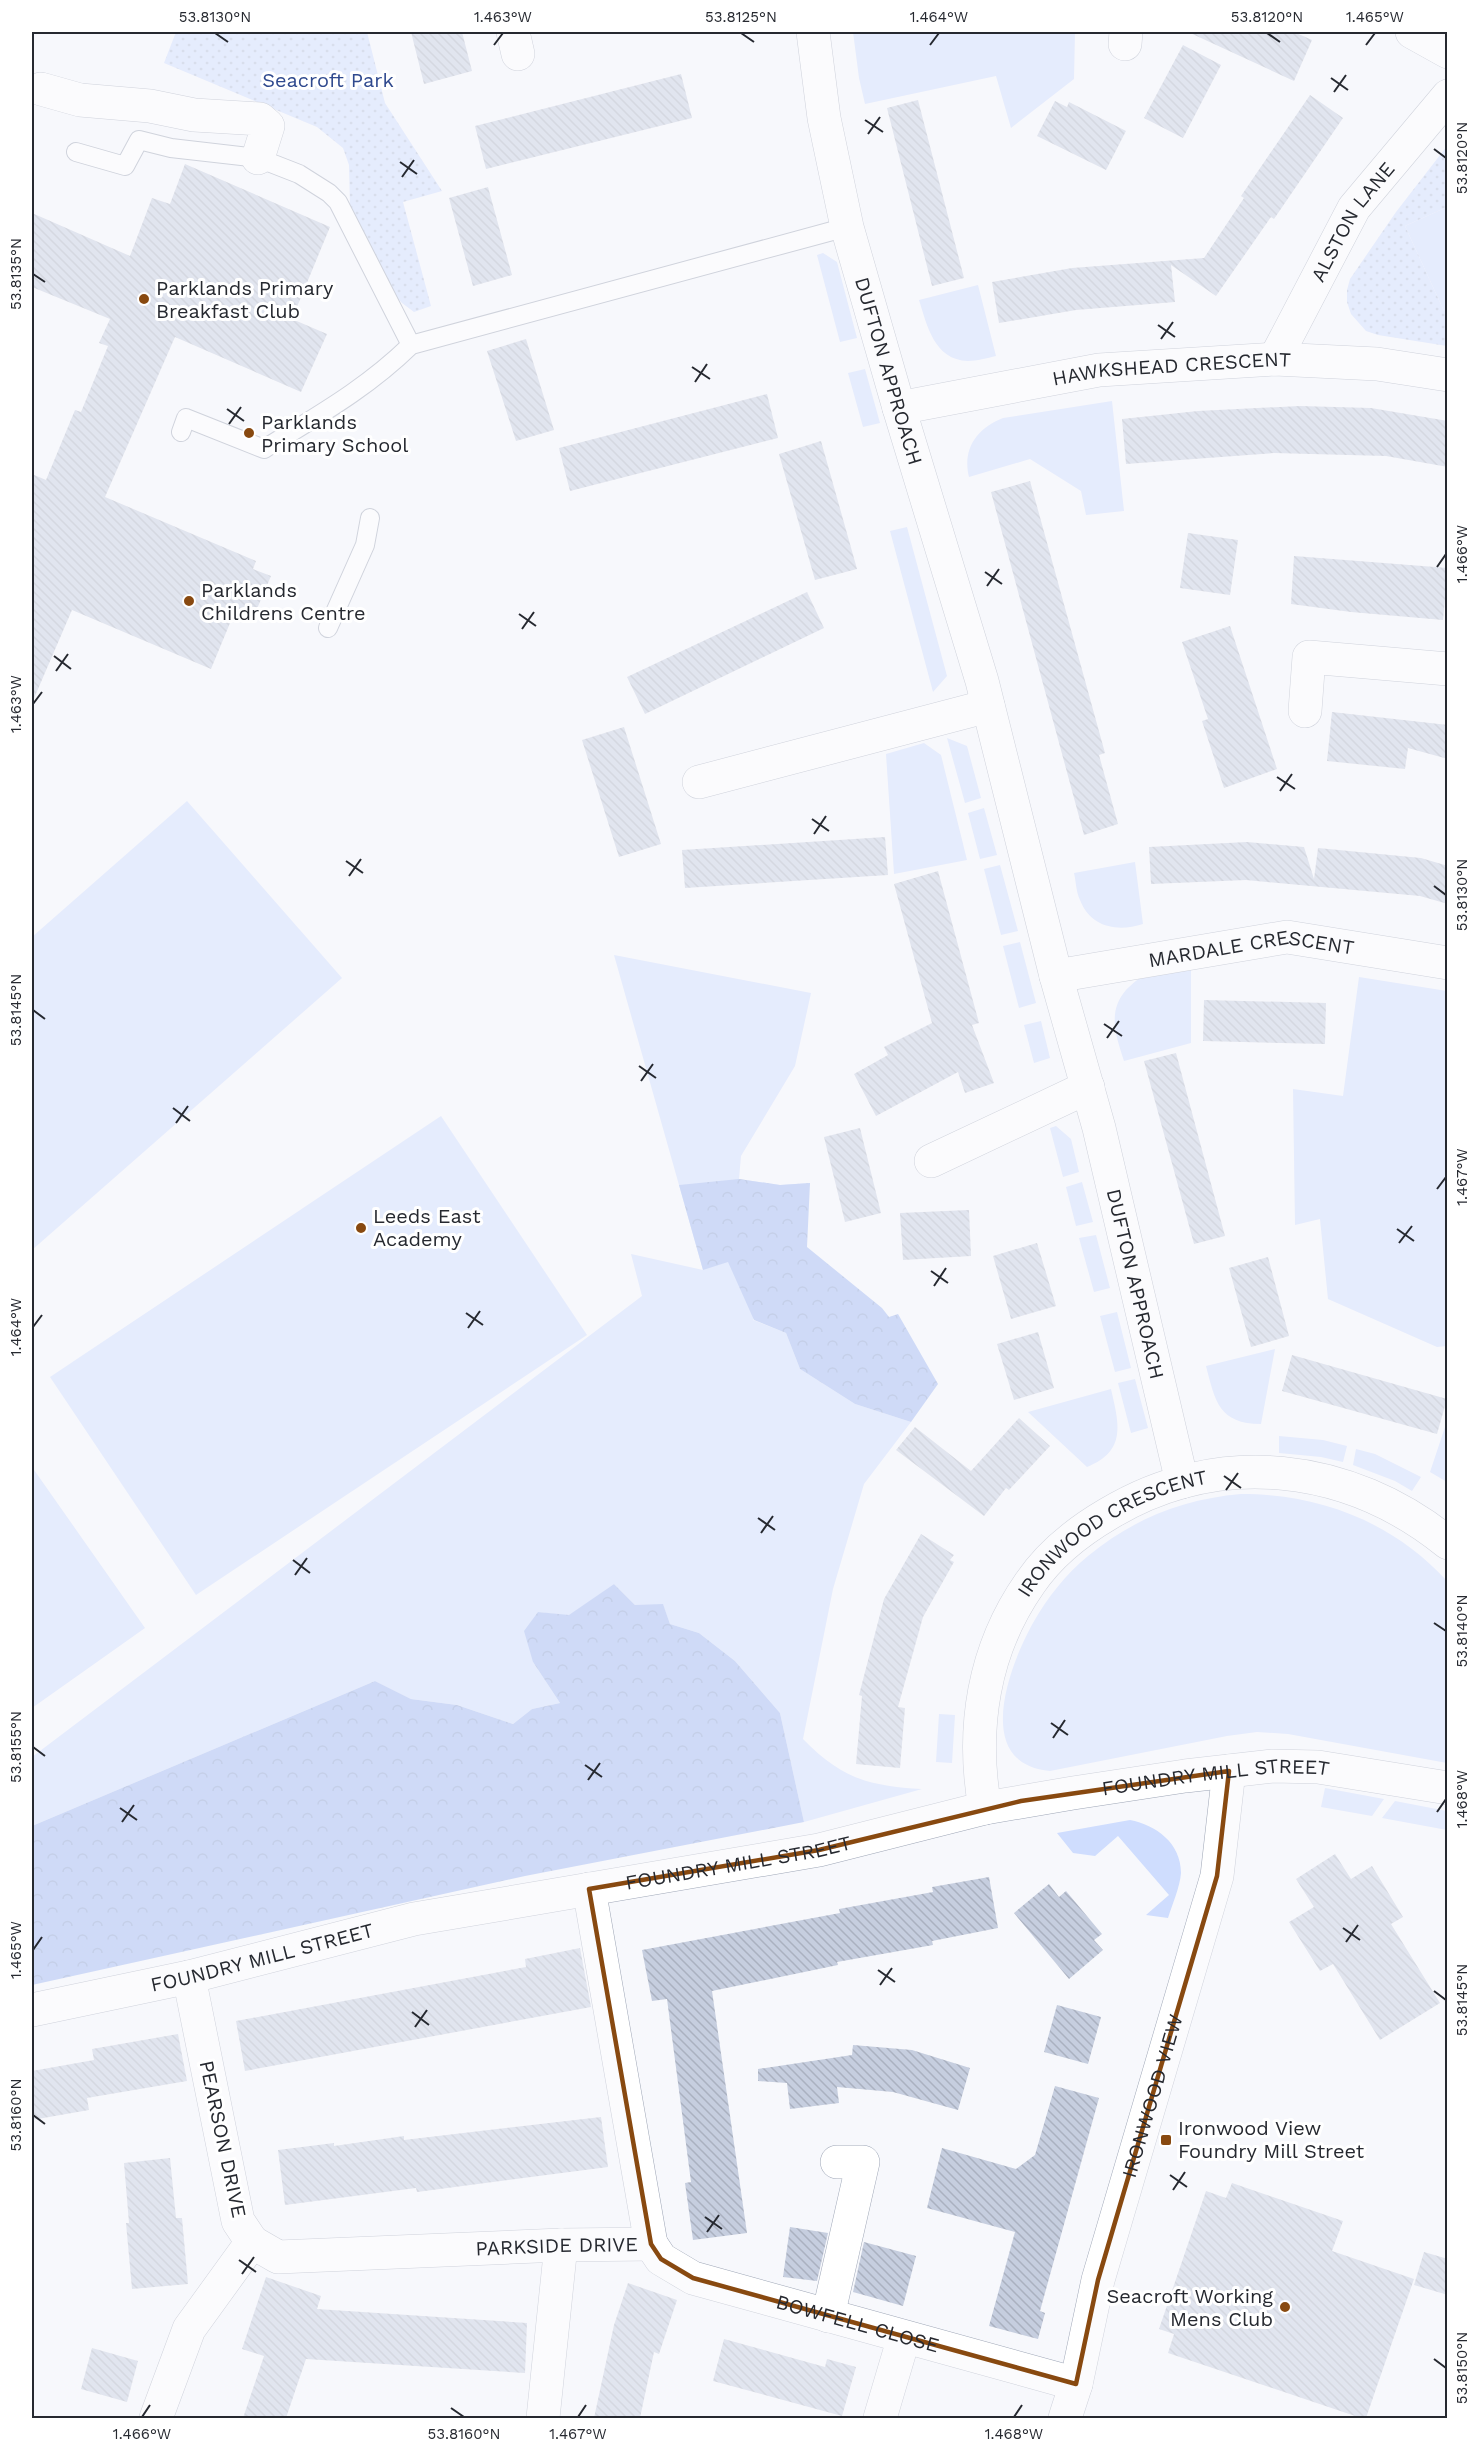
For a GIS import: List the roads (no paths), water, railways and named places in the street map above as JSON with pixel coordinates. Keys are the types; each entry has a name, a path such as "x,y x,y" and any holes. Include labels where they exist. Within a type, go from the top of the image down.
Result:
{"street":[{"name":"DUFTON APPROACH","path":"813,32 824,118 847,227 988,706 1056,976 1088,1087 1182,1482"},
{"path":"1412,32 1448,52"},
{"path":"41,89 80,100 150,106 194,115 260,119 268,126 258,158"},
{"name":"ALSTON LANE","path":"1275,359 1354,208 1448,96"},
{"name":"HAWKSHEAD CRESCENT","path":"899,408 1099,370 1275,359 1377,364 1448,375"},
{"path":"1305,711 1309,657 1448,669"},
{"path":"699,782 988,706"},
{"name":"MARDALE CRESCENT","path":"1056,976 1287,937 1448,963"},
{"path":"931,1161 1088,1087"},
{"name":"IRONWOOD CRESCENT","path":"985,1809 979,1779 978,1749 984,1689 1002,1633 1031,1581 1050,1559 1095,1521 1146,1494 1182,1482 1231,1473 1260,1472 1318,1478 1347,1486 1400,1509 1448,1543"},
{"name":"FOUNDRY MILL STREET","path":"32,2010 189,1977 414,1919 819,1850 985,1809 1185,1776 1273,1766 1318,1767 1448,1788"},
{"name":"IRONWOOD VIEW","path":"1065,2418 1076,2384 1098,2280 1217,1876 1229,1772"},
{"name":"PARKSIDE DRIVE","path":"252,2242 279,2257 561,2245 651,2244 589,1889"},
{"name":"PEARSON DRIVE","path":"156,2418 189,2329 252,2242 238,2221 189,1977"},
{"path":"828,2316 863,2162 837,2162"},
{"name":"BOWFELL CLOSE","path":"651,2244 661,2259 674,2269 693,2278 1076,2384"},
{"path":"543,2418 561,2245"},
{"path":"880,2418 904,2337"}],"lane":[{"path":"76,152 125,166 139,140 171,148 258,158 299,174 338,202 411,345"},
{"path":"181,432 186,418 264,449 336,405 384,371 411,345 847,227"},
{"path":"328,628 365,545 370,518"}],"place":[{"name":"Parklands Primary Breakfast Club","path":"144,299"},
{"name":"Parklands Primary School","path":"249,433"},
{"name":"Parklands Childrens Centre","path":"189,601"},
{"name":"Leeds East Academy","path":"361,1228"},
{"name":"Ironwood View Foundry Mill Street","path":"1166,2140"},
{"name":"Seacroft Working Mens Club","path":"1285,2307"}],"park label":[{"name":"Seacroft Park","path":"328,80"}]}
